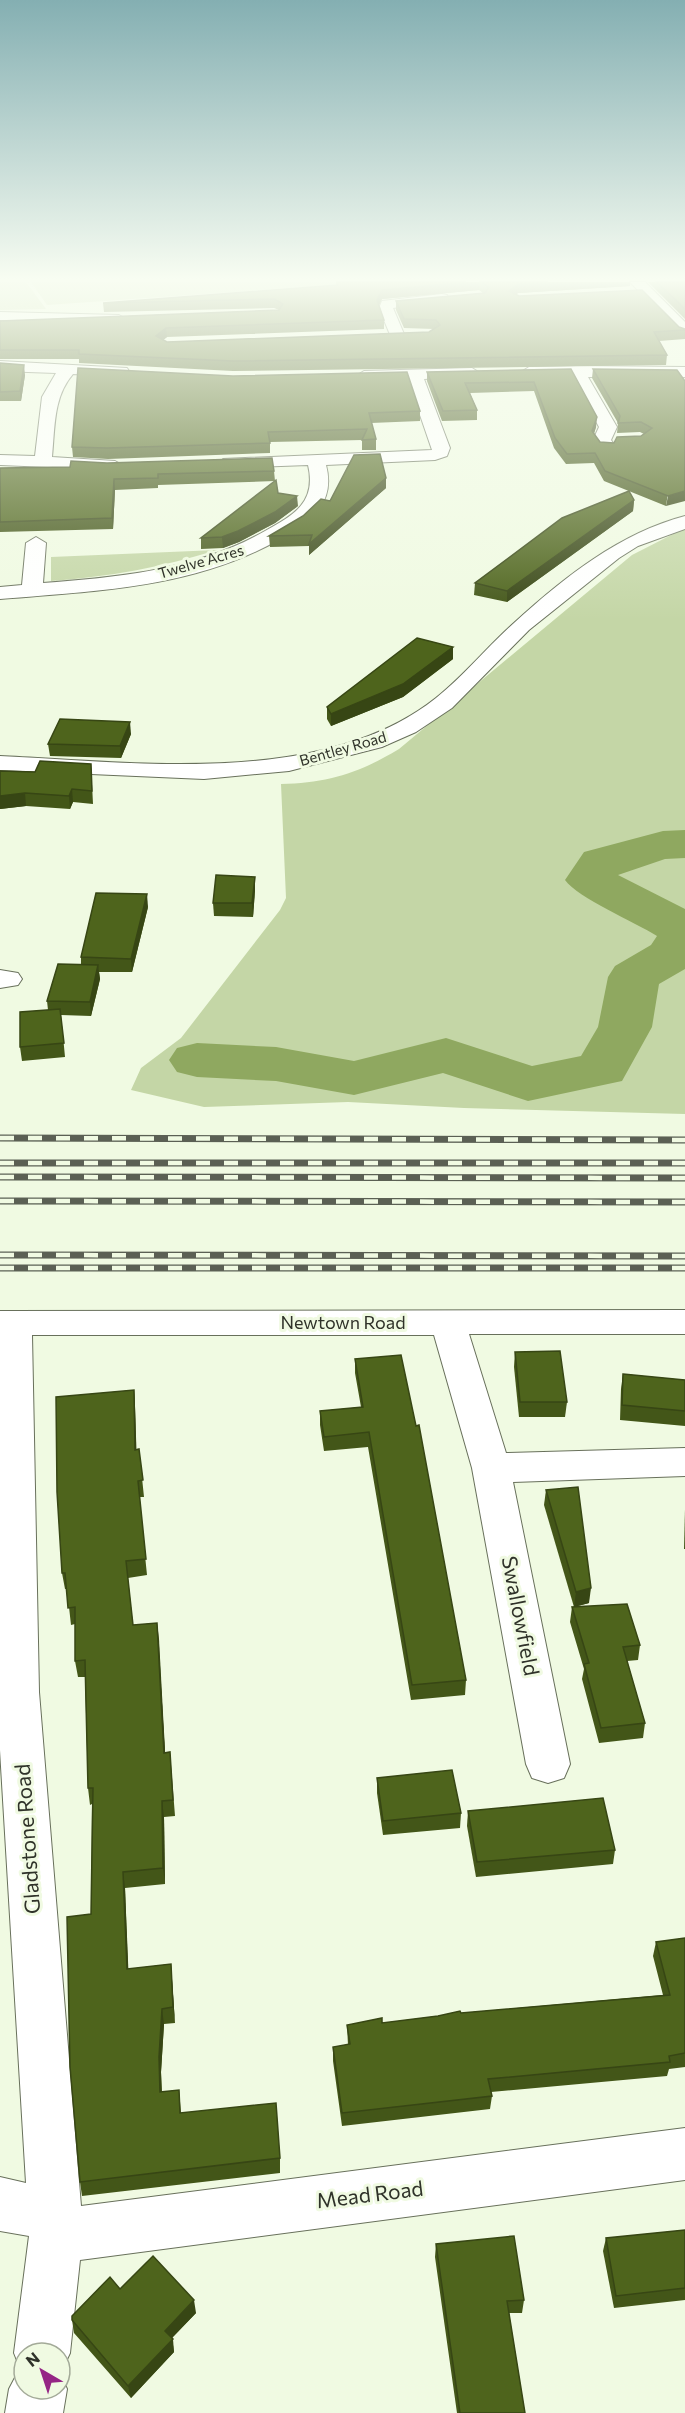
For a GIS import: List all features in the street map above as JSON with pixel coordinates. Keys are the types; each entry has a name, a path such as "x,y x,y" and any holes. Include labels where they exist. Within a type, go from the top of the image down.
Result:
{"street":[{"path":"43,464 52,395"},
{"path":"212,464 420,457 441,452 421,395"},
{"path":"590,395 608,427 610,442"},
{"path":"0,460 43,464 131,466"},
{"name":"Twelve Acres","path":"0,593 88,587 170,573 251,547 293,523 313,505 320,489 316,460"},
{"name":"Bentley Road","path":"0,763 175,773 214,772 289,764 374,742 408,728 434,710 522,626 612,555 631,542 685,522"},
{"path":"30,590 33,584 36,543"},
{"name":"Newtown Road","path":"7,1323 685,1322"},
{"name":"Gladstone Road","path":"7,1323 18,1692 55,2219 43,2341"},
{"name":"Swallowfield","path":"448,1323 491,1468 548,1764"},
{"path":"491,1468 685,1462"},
{"name":"Mead Road","path":"0,2204 55,2219 685,2154"}],"green space":[{"path":"685,528 685,1114 464,1108 348,1102 204,1107 131,1090 141,1068 181,1038 280,910 286,898 281,784 328,779 343,775 399,749 632,555"},
{"path":"217,550 135,570 51,581 51,557"}],"building":[{"path":"76,395 415,395 420,411 369,413 376,439 362,440 367,429 268,432 270,443 72,447"},
{"path":"436,395 470,395 477,410 443,411"},
{"path":"539,395 585,395 597,417 592,431 600,442 614,443 617,437 641,436 652,428 641,422 618,423 620,416 608,395 685,395 685,491 668,496 605,471 595,453 567,454 555,438"},
{"path":"380,454 386,478 309,544 312,535 269,536 303,516 321,499 330,501 354,455"},
{"path":"272,458 274,471 158,474 158,478 114,479 112,518 0,522 0,468 70,467 71,461 107,463"},
{"path":"276,480 278,493 297,496 275,512 238,531 222,537 201,538"},
{"path":"629,491 634,500 507,591 475,583 562,518"},
{"path":"417,638 453,647 403,684 331,714 327,707"},
{"path":"60,719 130,722 120,746 48,744"},
{"path":"40,761 91,764 92,791 72,789 69,796 25,793 0,796 0,771 35,772"},
{"path":"216,875 255,877 252,903 213,903"},
{"path":"96,893 147,894 131,959 81,957"},
{"path":"58,964 98,965 90,1002 47,1001"},
{"path":"60,1009 64,1043 20,1047 20,1012"},
{"path":"560,1351 567,1402 520,1402 515,1352"},
{"path":"401,1355 416,1426 419,1425 466,1680 412,1685 369,1432 324,1437 320,1411 363,1407 355,1359"},
{"path":"623,1374 685,1380 685,1411 622,1405"},
{"path":"134,1390 135,1450 139,1449 143,1480 138,1481 146,1559 126,1561 133,1625 157,1623 164,1753 170,1752 173,1800 162,1801 163,1868 123,1872 127,1969 171,1964 173,2007 162,2009 159,2057 160,2092 179,2090 180,2113 276,2103 280,2158 80,2182 70,2067 67,1917 91,1914 93,1788 88,1788 85,1660 75,1661 75,1607 68,1608 65,1573 62,1573 57,1492 56,1397"},
{"path":"578,1487 591,1588 576,1592 546,1490"},
{"path":"627,1604 640,1645 623,1647 645,1723 601,1728 584,1664 589,1663 572,1607"},
{"path":"452,1770 461,1813 383,1821 377,1778"},
{"path":"603,1798 615,1850 477,1862 468,1811"},
{"path":"685,1938 685,2053 669,2056 670,2062 488,2079 492,2096 342,2113 333,2047 350,2044 347,2025 382,2018 382,2023 460,2011 461,2013 670,1995 656,1942"},
{"path":"685,2230 685,2288 616,2296 606,2238"},
{"path":"514,2236 524,2300 507,2301 525,2413 460,2413 436,2244"},
{"path":"153,2256 194,2300 165,2331 173,2339 128,2386 72,2320 72,2316 110,2277 120,2289"}],"waterway":[{"path":"685,844 663,845 601,862 590,880 646,907 685,931"},
{"path":"197,1060 276,1064 354,1078 446,1055 528,1084 602,1069 625,1027 634,977 670,956 685,932"}],"railway":[{"path":"0,1138 685,1140"},
{"path":"0,1163 685,1163"},
{"path":"0,1177 685,1178"},
{"path":"0,1201 685,1202"},
{"path":"0,1255 685,1256"},
{"path":"0,1268 685,1268"}]}
